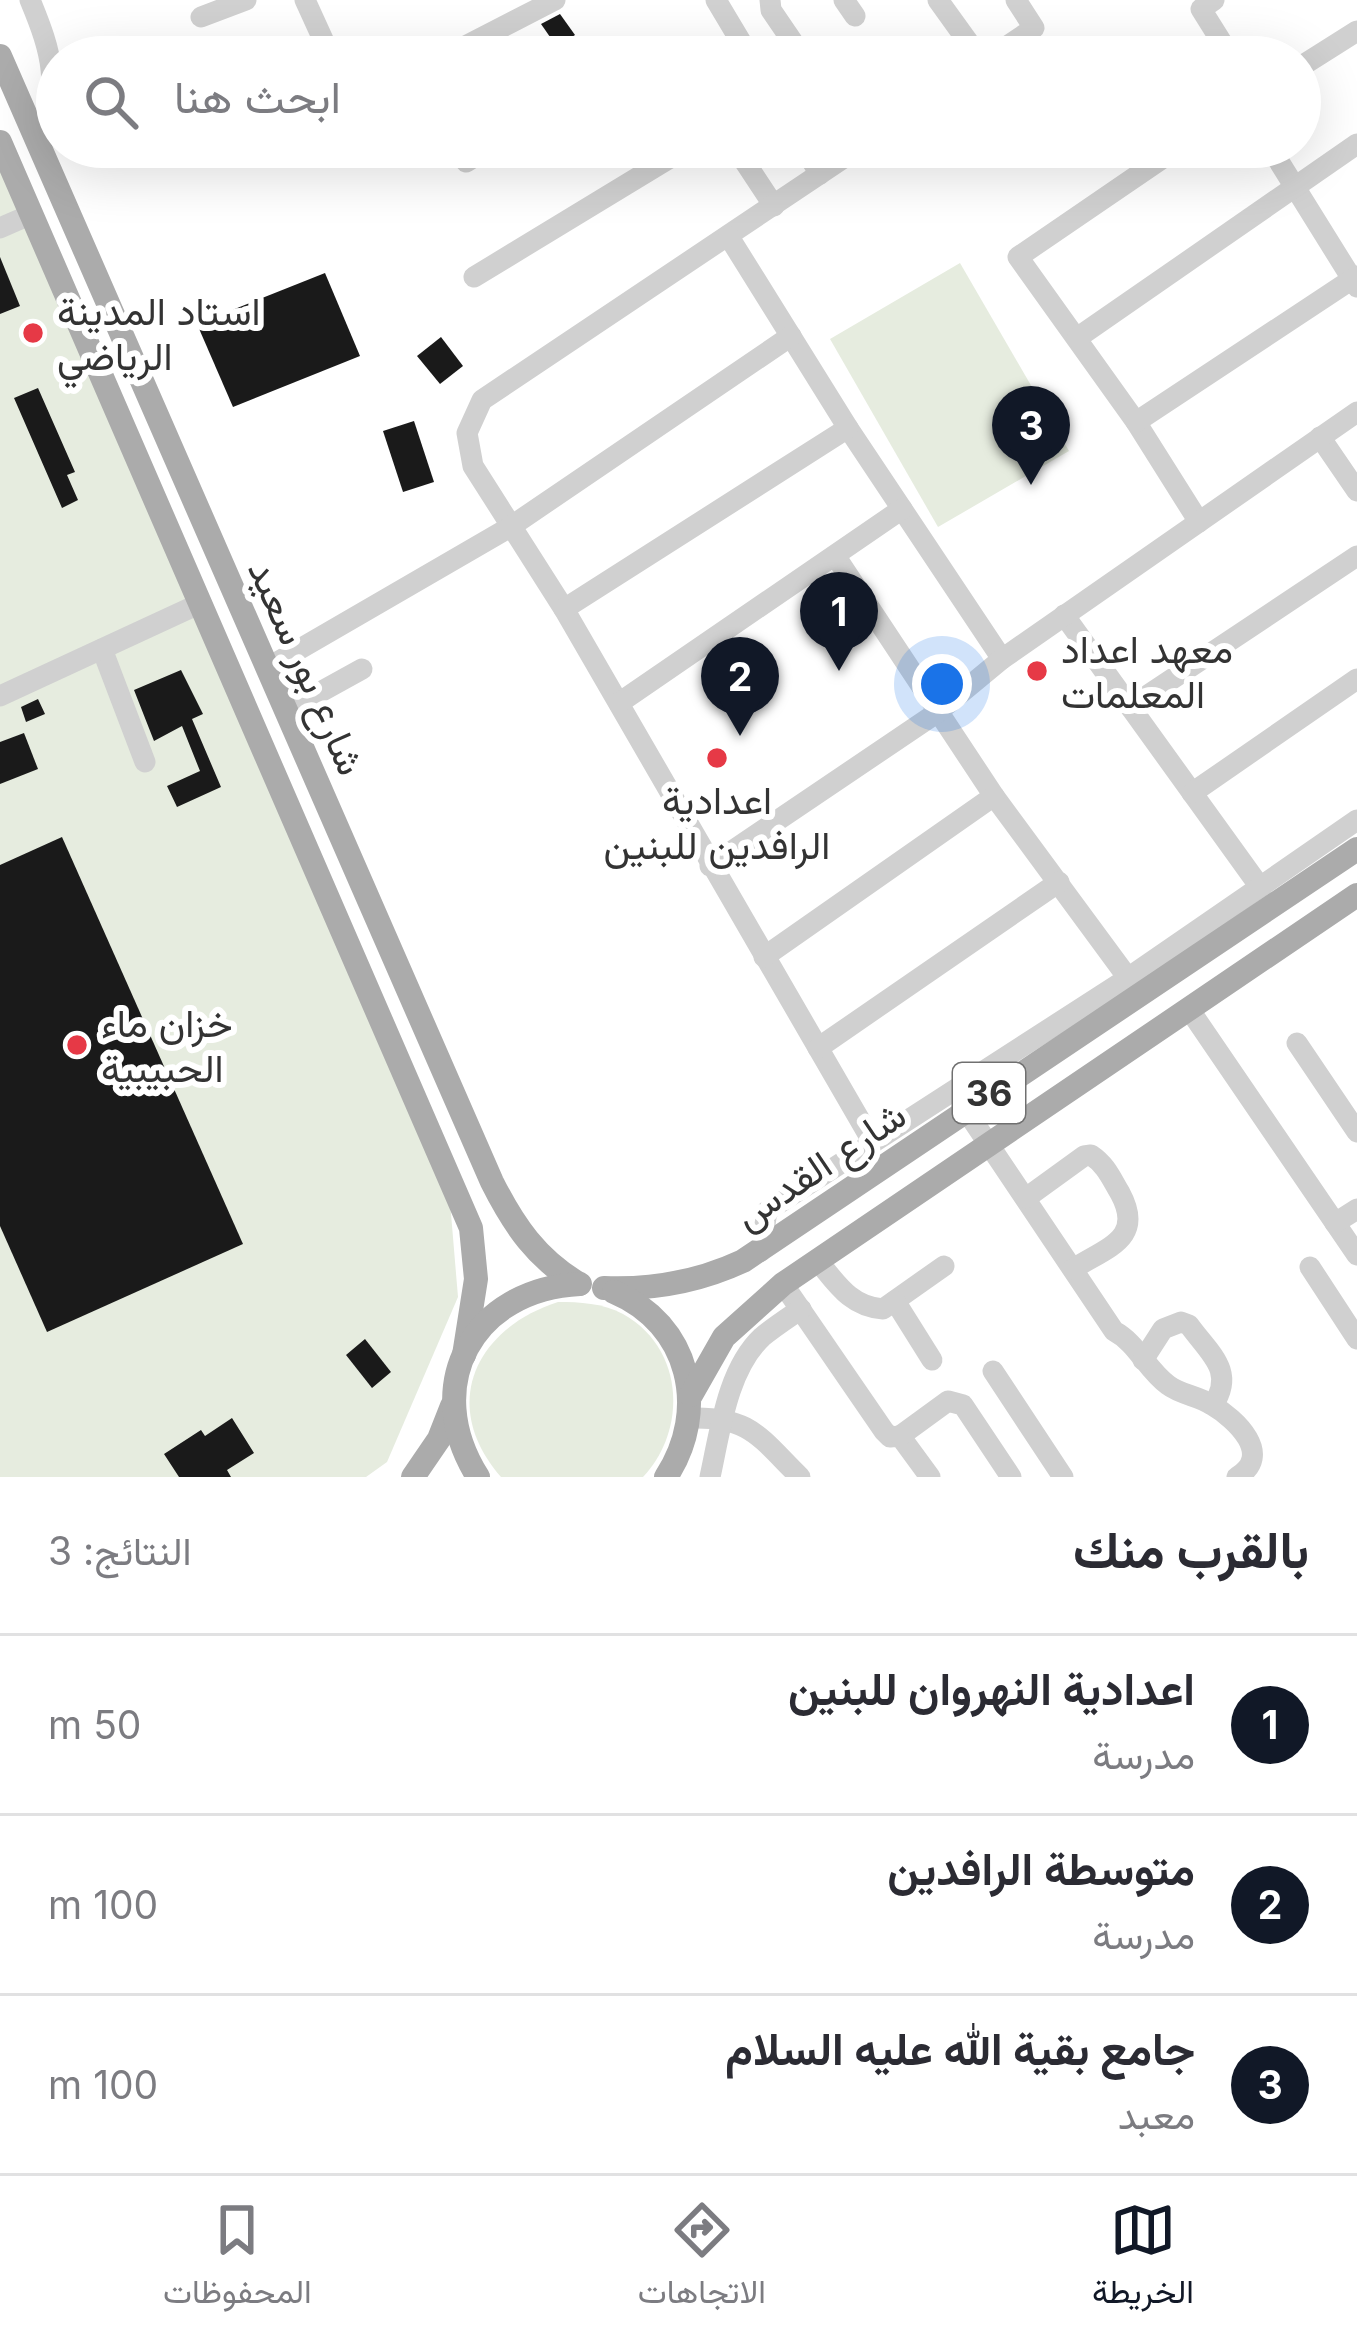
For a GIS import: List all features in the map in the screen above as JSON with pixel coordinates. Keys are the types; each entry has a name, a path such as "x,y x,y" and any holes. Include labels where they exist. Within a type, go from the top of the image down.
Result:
{"main road":[{"name":"شارع بور سعيد","path":"0,56 36,139"},
{"name":"شارع بور سعيد","path":"0,142 472,1228 476,1279 453,1404"},
{"name":"شارع بور سعيد","path":"49,168 503,1204 530,1246 552,1268 631,1299 654,1317 679,1353 691,1406"},
{"path":"274,770 307,756"},
{"name":"شارع القدس","path":"464,1355 478,1330 523,1295 551,1286 645,1288 686,1282 724,1270 760,1251 965,1109 1355,856"},
{"name":"شارع القدس","path":"666,1477 686,1440 691,1406 724,1337 783,1285 1357,895"},
{"path":"413,1477 439,1439 453,1404"},
{"path":"453,1404 460,1443 478,1477"}],"street":[{"path":"30,0 42,36"},
{"path":"201,17 246,0"},
{"path":"306,0 322,36"},
{"path":"485,36 555,0"},
{"path":"716,0 737,36"},
{"path":"770,0 771,10 789,36"},
{"path":"938,0 965,36"},
{"path":"1016,0 1034,28 1022,36"},
{"path":"1214,0 1201,9 1218,36"},
{"path":"1321,54 1357,31"},
{"path":"1077,338 1357,144"},
{"path":"474,277 653,168"},
{"path":"750,168 774,206"},
{"path":"816,168 820,174"},
{"path":"828,168 482,400 467,433 472,466 564,609 872,1142"},
{"path":"1148,168 1018,257 1136,422 1198,522"},
{"path":"1136,422 1355,281 1284,168"},
{"path":"0,228 32,214"},
{"path":"728,237 1002,659"},
{"path":"267,668 510,527 791,336"},
{"path":"710,866 938,712 1002,659 1357,412"},
{"path":"564,609 848,428"},
{"path":"1321,437 1357,491"},
{"path":"619,704 902,508"},
{"path":"1130,707 1357,556"},
{"path":"836,557 994,796 1128,978"},
{"path":"0,696 201,603"},
{"path":"1064,615 1260,887"},
{"path":"102,649 145,762"},
{"path":"286,711 362,669"},
{"path":"1192,793 1357,679"},
{"path":"764,957 994,796"},
{"path":"760,1251 767,1211 1128,978 1357,820"},
{"path":"818,1048 1059,883"},
{"path":"1189,1009 1357,1255"},
{"path":"1297,1043 1357,1132"},
{"path":"965,1109 1114,1331 1128,1339 1168,1385 1213,1405 1248,1437 1254,1448 1247,1472 1238,1477"},
{"path":"1026,1198 1084,1156 1105,1166 1128,1209 1130,1224 1126,1235 1073,1269"},
{"path":"1335,1223 1357,1209"},
{"path":"818,1261 849,1298 867,1308 884,1310 944,1266"},
{"path":"1310,1267 1357,1339"},
{"path":"783,1285 890,1437 900,1436 948,1401 956,1401 1011,1477"},
{"path":"895,1301 932,1360"},
{"path":"710,1477 724,1417 744,1363 760,1339 801,1310"},
{"path":"1143,1360 1163,1329 1189,1324 1223,1373 1223,1390 1213,1405"},
{"path":"993,1372 1064,1477"},
{"path":"691,1406 747,1426 800,1477"},
{"path":"900,1436 930,1477"}],"shaded area":[{"path":"0,149 447,1166 458,1297 387,1462 366,1477 0,1477"},
{"path":"960,263 1069,451 938,527 830,339"},
{"path":"558,1302 615,1310 643,1329 658,1347 673,1390 673,1413 658,1458 643,1477 501,1477 482,1450 472,1424 475,1373 505,1331"}],"building":[{"path":"560,14 575,35 549,36 541,24"},
{"path":"0,257 20,306 0,314"},
{"path":"325,273 360,356 233,407 197,324"},
{"path":"441,337 463,366 440,384 417,356"},
{"path":"38,388 75,472 67,475 78,500 62,508 14,398"},
{"path":"414,421 434,482 403,492 383,431"},
{"path":"181,670 203,714 192,719 221,787 177,807 167,786 200,771 182,726 154,741 134,690"},
{"path":"38,699 45,714 26,722 21,707"},
{"path":"24,733 38,769 0,784 0,742"},
{"name":"خزان ماء الحبيبية","path":"62,837 243,1244 47,1332 0,1226 0,865"},
{"path":"365,1339 391,1372 372,1388 346,1355"},
{"path":"232,1418 254,1453 227,1470 231,1477 179,1477 164,1454 201,1430 205,1436"}],"place":[{"name":"استاد المدينة الرياضي","path":"33,333"},
{"name":"جامع بقية الله عليه السلام","path":"1031,485"},
{"name":"اعدادية النهروان للبنين","path":"839,671"},
{"name":"معهد اعداد المعلمات","path":"1037,671"},
{"name":"متوسطة الرافدين","path":"740,736"},
{"name":"اعدادية الرافدين للبنين","path":"717,758"},
{"name":"خزان ماء الحبيبية","path":"77,1045"}]}
